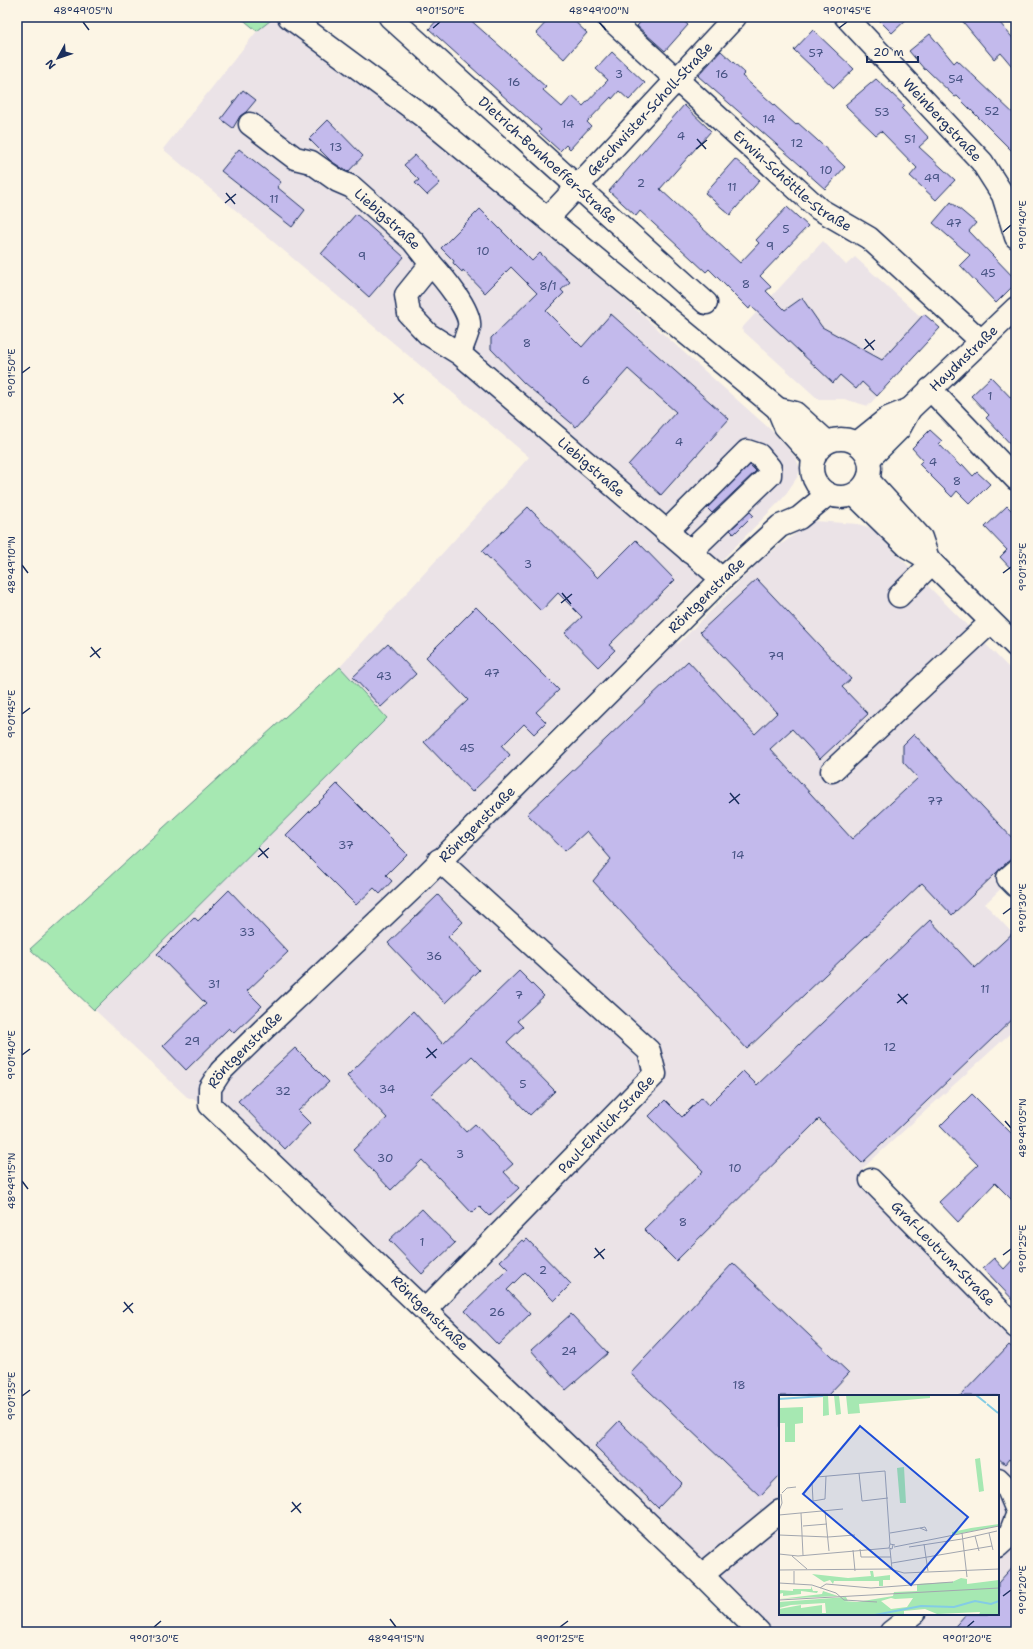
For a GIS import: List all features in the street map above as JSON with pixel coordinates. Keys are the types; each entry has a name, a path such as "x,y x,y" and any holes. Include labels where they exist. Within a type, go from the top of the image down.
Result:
{"street":[{"path":"289,17 428,120 778,409 795,413 821,450"},
{"name":"Dietrich-Bonhoeffer-Straße","path":"390,17 706,303"},
{"name":"Erwin-Schöttle-Straße","path":"608,17 819,209 869,238 980,340"},
{"name":"Geschwister-Scholl-Straße","path":"548,218 735,17"},
{"name":"Weinbergstraße","path":"846,17 982,162 1003,195 1016,236"},
{"name":"Liebigstraße","path":"250,124 295,158 311,162 338,181 352,187 413,241 445,279 461,302 469,326 460,354"},
{"name":"Liebigstraße","path":"431,264 406,294 409,314 428,334 460,354 722,579"},
{"name":"Haydnstraße","path":"863,451 899,430 910,409 980,340 1016,308"},
{"path":"930,389 1016,479"},
{"path":"843,439 863,451 871,468 861,488 844,498 821,487 812,468 821,450 843,439"},
{"path":"666,532 747,451 759,455 770,468 770,475 690,552"},
{"name":"Röntgenstraße","path":"759,1632 702,1575 426,1309 210,1105 210,1088 221,1071 260,1032 439,860 722,579 780,526 799,518 821,487"},
{"path":"861,488 908,547 930,561 1016,646"},
{"path":"899,596 930,561"},
{"path":"832,771 991,622"},
{"name":"Paul-Ehrlich-Straße","path":"426,1309 655,1074 649,1051 439,860"},
{"name":"Graf-Leutrum-Straße","path":"871,1180 1015,1323"},
{"path":"999,1480 1008,1490 1016,1508"},
{"path":"702,1575 779,1512"},
{"path":"999,1545 1009,1536 1016,1518"},
{"path":"891,1632 913,1615"}],"shaded area":[{"path":"275,17 289,17 548,218 540,229 614,290 772,431 796,458 800,469 798,476 783,498 659,624 678,644 763,558 811,522 858,524 871,528 1016,675 1016,874 985,904 1016,937 1016,1028 862,1169 1016,1327 1016,1632 759,1632 210,1105 187,1097 95,1010 342,757 387,717 340,667 529,457 163,149 257,31"},
{"path":"823,241 846,265 855,257 921,317 924,314 940,328 868,406 844,399 818,399 741,329"}],"green space":[{"path":"240,17 275,17 257,31"},
{"path":"340,667 387,718 94,1010 30,949"}],"building":[{"path":"440,17 467,17 546,87 543,90 562,107 572,96 583,106 608,80 596,69 612,52 645,83 629,100 619,91 612,99 611,97 587,122 591,126 570,149 566,145 560,151 539,132 541,130 429,29"},
{"path":"551,17 570,17 587,33 564,59 536,33"},
{"path":"645,17 679,17 688,25 665,51 637,26"},
{"path":"876,17 909,17 892,33"},
{"path":"959,17 995,17 1016,42 1016,71 1001,53 994,59"},
{"path":"813,30 854,69 834,88 794,50"},
{"path":"930,34 954,63 957,60 1016,116 1016,155 957,96 955,97 926,69 925,70 909,51"},
{"path":"721,51 745,73 742,76 796,125 798,123 845,167 825,189 807,173 808,172 698,76"},
{"path":"876,79 905,106 902,109 929,138 919,147 955,180 936,200 910,176 917,168 881,131 876,135 845,105"},
{"path":"243,90 256,100 246,112 240,116 233,128 221,119"},
{"path":"684,105 711,131 660,189 740,263 759,243 756,240 787,207 808,226 760,276 771,287 766,291 785,310 802,298 822,327 882,360 924,314 940,328 877,396 862,382 856,389 840,375 833,383 751,306 749,309 709,269 706,272 640,211 636,216 609,191"},
{"path":"328,120 363,156 348,172 331,161 309,139"},
{"path":"239,149 281,182 277,187 305,210 292,227 221,171"},
{"path":"415,155 440,183 427,195 415,183 419,180 404,165"},
{"path":"735,159 760,180 730,215 705,193"},
{"path":"951,202 976,223 969,231 1016,280 1016,283 996,303 960,265 970,255 933,223"},
{"path":"480,209 532,261 540,253 570,282 561,290 564,293 546,311 582,347 611,314 729,419 661,495 628,465 676,412 628,369 576,427 524,383 491,349 491,338 537,293 511,267 485,293 463,270 462,272 453,263 454,261 441,248"},
{"path":"356,214 404,257 369,297 321,254"},
{"path":"991,377 1016,403 1016,450 986,418 989,415 971,396"},
{"path":"930,430 942,441 939,444 961,467 963,465 973,476 977,472 990,484 970,504 957,491 952,497 919,464 923,460 912,448"},
{"path":"750,465 756,471 712,513 707,508"},
{"path":"1007,506 1016,515 1016,574 1000,557 1007,550 985,527"},
{"path":"528,507 598,578 636,540 675,580 609,645 615,650 598,667 565,633 582,617 558,593 541,611 482,551"},
{"path":"750,512 753,515 734,534 730,530"},
{"path":"757,579 851,679 842,687 868,714 820,759 792,729 770,749 852,839 918,778 903,762 903,745 914,734 1016,842 1016,854 952,915 922,883 747,1049 593,881 611,859 587,831 565,851 527,814 688,661 755,734 777,713 700,632"},
{"path":"476,607 559,690 536,712 546,722 534,734 524,724 502,746 510,755 472,792 424,742 468,700 426,657"},
{"path":"388,644 416,674 381,707 353,677"},
{"path":"337,784 407,854 386,875 392,881 380,894 374,888 356,905 286,835"},
{"path":"229,890 288,952 247,991 262,1006 234,1033 229,1028 186,1070 163,1046 206,1004 157,954 194,917 198,921"},
{"path":"438,895 463,922 448,937 479,970 445,1003 388,943"},
{"path":"930,920 975,968 1016,930 1016,1016 862,1163 819,1119 676,1261 644,1229 703,1171 649,1116 665,1100 682,1117 702,1097 709,1105 743,1071 757,1085"},
{"path":"519,971 544,996 517,1021 523,1027 507,1042 555,1091 530,1115 472,1056 431,1095 466,1132 475,1124 513,1164 504,1172 519,1188 489,1216 479,1206 472,1213 422,1160 391,1190 353,1150 387,1118 347,1076 413,1011 443,1044"},
{"path":"295,1048 329,1082 298,1111 310,1123 285,1149 238,1101"},
{"path":"972,1094 1016,1138 1016,1204 995,1183 958,1222 939,1202 978,1165 940,1126"},
{"path":"422,1209 455,1243 422,1274 389,1240"},
{"path":"527,1239 571,1284 554,1301 525,1272 507,1290 530,1314 498,1345 465,1311 508,1269 500,1261 522,1240 524,1242"},
{"path":"1016,1256 1016,1303 983,1268 994,1258 1004,1269"},
{"path":"733,1263 849,1373 828,1395 779,1395 779,1476 760,1496 630,1373"},
{"path":"571,1314 608,1353 566,1390 531,1350"},
{"path":"1009,1345 1016,1351 1016,1466 1009,1459 1005,1464 999,1459 999,1395 961,1395"},
{"path":"619,1421 682,1483 658,1508 595,1446"},
{"path":"1016,1563 1016,1632 950,1632 965,1615 999,1615 999,1582"}]}
